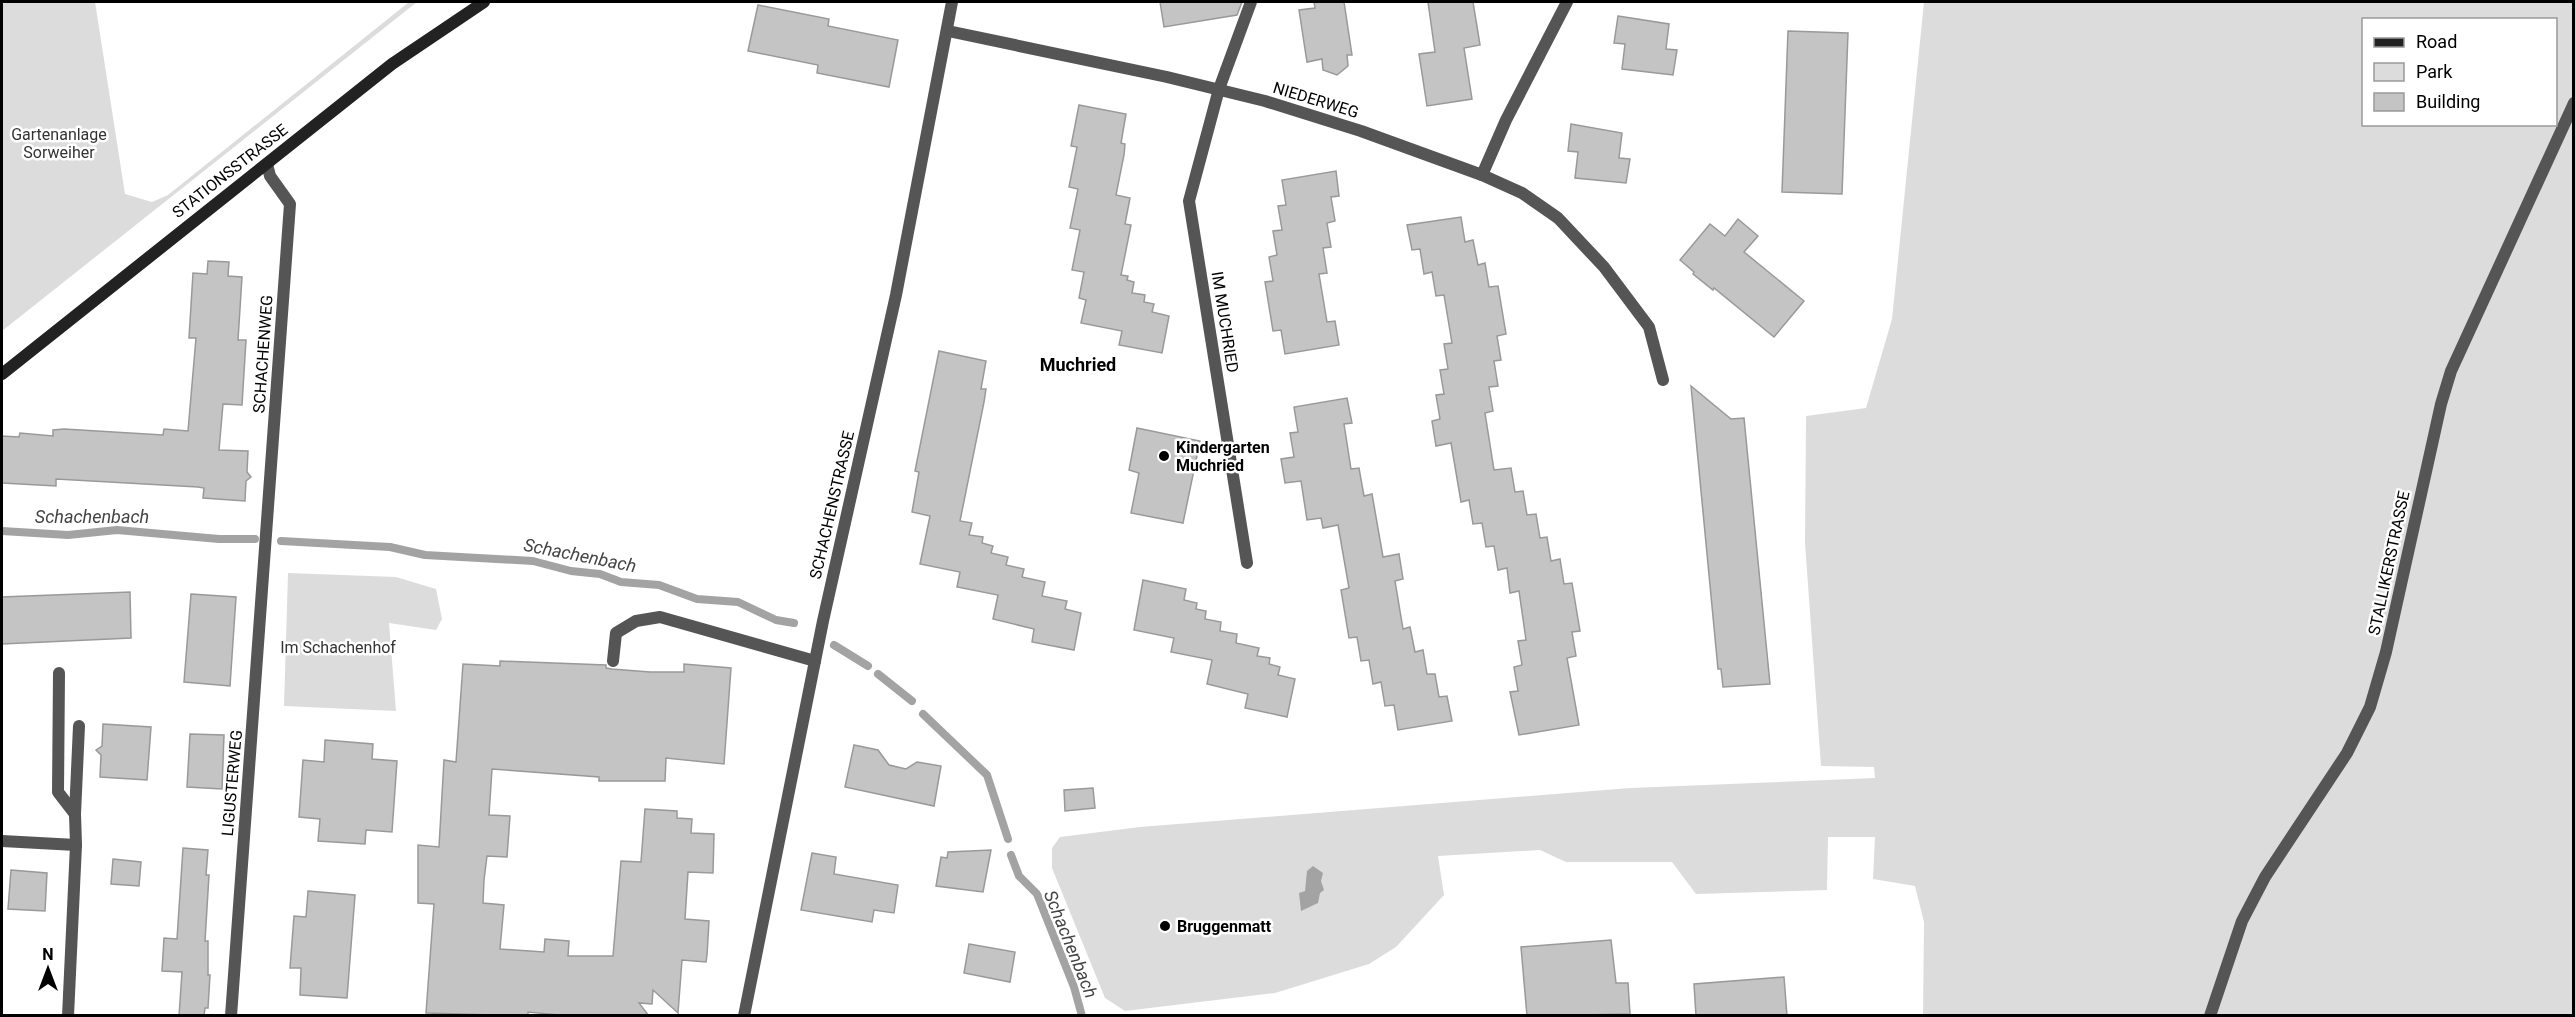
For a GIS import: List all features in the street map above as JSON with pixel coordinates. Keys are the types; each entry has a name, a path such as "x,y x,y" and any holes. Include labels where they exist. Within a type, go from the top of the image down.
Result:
{"main road":[{"name":"STATIONSSTRASSE","path":"2,374 392,64 484,2"}],"street":[{"name":"SCHACHENSTRASSE","path":"744,1016 815,661 896,295 952,2"},
{"name":"IM MUCHRIED","path":"1247,563 1189,201 1219,89 1251,2"},
{"path":"1482,175 1506,120 1567,2"},
{"name":"NIEDERWEG","path":"948,31 1219,89 1361,131 1482,175 1522,193 1558,218 1593,252 1649,327 1664,380"},
{"name":"STALLIKERSTRASSE","path":"2210,1016 2247,912 2265,877 2347,753 2370,707 2386,652 2441,404 2451,370 2574,103"},
{"name":"SCHACHENWEG","path":"266,554 290,204 270,176 267,164"},
{"name":"LIGUSTERWEG","path":"231,1016 266,554"},
{"path":"613,661 616,633 636,621 660,617 815,661"},
{"path":"59,673 58,792 75,814"},
{"path":"68,1016 79,726"},
{"path":"2,841 76,845"}],"green space":[{"name":"Gartenanlage Sorweiher","path":"2,2 95,2 125,194 152,202 168,195 409,2 417,2 2,331"},
{"path":"1924,2 2573,2 2573,1015 1923,1015 1924,922 1915,886 1873,879 1875,837 1828,837 1827,890 1696,894 1672,862 1566,862 1540,850 1438,856 1444,895 1396,947 1369,964 1275,993 1125,1011 1105,998 1052,868 1052,848 1060,837 1140,827 1630,788 1875,778 1874,767 1821,766 1805,543 1806,416 1866,408 1892,319"},
{"name":"Im Schachenhof","path":"288,573 396,577 436,589 442,619 436,630 389,623 396,711 284,706"}],"shaded area":[{"name":"Bruggenmatt","path":"1313,866 1323,873 1321,881 1324,890 1320,893 1318,903 1301,911 1299,893 1305,891 1307,871"}],"building":[{"path":"1160,2 1242,2 1237,15 1164,27"},
{"path":"1314,2 1344,2 1352,55 1347,55 1348,66 1337,75 1323,70 1322,59 1307,62 1299,10 1315,8"},
{"path":"1428,2 1473,2 1480,45 1464,48 1472,99 1427,106 1419,54 1435,52"},
{"path":"758,5 829,19 828,26 898,40 889,87 817,73 818,65 748,51"},
{"path":"1618,16 1669,24 1666,49 1677,50 1673,75 1622,69 1625,44 1614,43"},
{"path":"1788,31 1848,33 1842,194 1782,192"},
{"path":"1079,105 1126,114 1121,143 1125,144 1124,155 1116,195 1130,198 1125,224 1131,225 1121,275 1128,276 1127,280 1134,282 1132,293 1145,295 1144,302 1154,304 1152,312 1169,316 1162,353 1119,345 1122,331 1081,323 1086,300 1079,298 1084,272 1072,270 1080,230 1070,228 1078,189 1069,187 1077,147 1071,146"},
{"path":"1571,124 1622,133 1619,158 1630,159 1626,183 1575,178 1578,152 1568,151"},
{"path":"1336,171 1339,196 1331,197 1335,221 1327,223 1331,247 1323,248 1327,273 1319,274 1327,322 1335,321 1339,345 1285,354 1281,330 1273,331 1265,282 1273,281 1269,257 1277,255 1273,231 1282,230 1278,206 1286,205 1282,180"},
{"path":"1461,217 1465,242 1473,240 1478,265 1485,263 1489,287 1498,286 1506,334 1497,336 1501,360 1494,361 1498,386 1489,387 1493,411 1485,413 1494,470 1511,468 1515,492 1523,491 1527,515 1536,514 1540,538 1547,537 1551,561 1560,559 1564,584 1572,583 1580,631 1572,632 1576,656 1567,658 1579,725 1519,735 1510,692 1518,691 1514,667 1522,665 1518,641 1526,640 1519,591 1510,593 1507,568 1498,570 1494,546 1486,547 1482,523 1473,524 1469,500 1461,502 1451,443 1436,446 1432,421 1440,419 1436,395 1444,394 1440,370 1448,369 1444,344 1452,343 1444,295 1436,296 1432,272 1424,274 1420,249 1412,250 1407,225"},
{"path":"1738,219 1758,236 1744,252 1804,301 1774,337 1714,288 1713,290 1693,274 1694,272 1680,260 1710,224 1725,236"},
{"path":"208,261 229,262 228,276 242,277 238,340 246,340 242,405 223,404 219,450 248,451 247,472 251,477 246,481 245,501 203,498 204,488 198,487 56,479 56,486 2,483 2,436 19,437 20,433 53,436 53,430 64,429 163,435 164,429 188,431 196,338 189,338 193,273 207,274"},
{"path":"939,351 986,361 981,389 986,389 984,402 960,521 972,523 969,535 983,537 982,543 993,546 991,553 1008,557 1006,565 1024,569 1022,577 1045,582 1042,596 1067,601 1065,609 1081,613 1074,650 1032,642 1034,629 993,619 998,595 957,587 960,572 920,564 930,516 912,512 919,472 915,471"},
{"path":"1691,386 1731,419 1744,418 1770,684 1723,687 1721,669 1718,669"},
{"path":"1347,398 1352,423 1344,424 1351,469 1359,468 1364,496 1372,494 1383,557 1399,554 1403,579 1395,581 1403,629 1410,627 1415,652 1423,650 1427,674 1435,674 1439,697 1447,696 1452,721 1398,730 1394,705 1385,706 1381,682 1373,684 1369,660 1361,661 1357,637 1349,638 1341,590 1349,588 1338,525 1323,528 1321,518 1307,520 1301,481 1285,483 1281,459 1294,457 1290,433 1298,432 1294,407"},
{"path":"1137,428 1200,441 1183,523 1131,513 1139,473 1129,470"},
{"path":"1143,580 1186,589 1184,600 1197,603 1196,609 1206,611 1205,619 1221,622 1220,631 1237,634 1236,643 1259,648 1257,656 1270,658 1269,664 1280,667 1278,675 1295,679 1287,717 1245,708 1248,694 1207,684 1212,660 1171,652 1174,638 1134,630"},
{"path":"130,592 131,638 2,644 2,597"},
{"path":"191,594 236,597 230,686 184,682"},
{"path":"500,661 606,665 606,668 612,669 650,672 684,672 684,664 731,668 724,764 666,758 665,781 599,781 599,777 492,769 489,815 510,816 507,857 487,856 484,880 483,903 504,905 500,949 544,952 545,939 569,941 568,956 613,956 621,861 641,862 645,809 677,811 677,818 692,819 691,833 714,834 713,873 688,872 685,919 709,921 707,955 706,962 682,960 678,1013 653,990 652,1004 639,1003 649,1016 570,1016 528,1012 528,1016 426,1013 434,904 418,903 418,845 439,847 444,760 456,762 463,664 500,666"},
{"path":"103,724 151,727 147,780 100,777 101,755 96,750 102,746"},
{"path":"190,734 224,735 222,789 187,787"},
{"path":"325,740 373,744 372,759 397,761 392,832 366,830 365,844 318,841 320,819 299,817 303,760 324,762"},
{"path":"854,745 878,750 889,765 906,769 917,762 941,766 934,806 845,787"},
{"path":"1093,788 1095,808 1065,811 1064,790"},
{"path":"183,848 208,850 206,875 209,875 205,941 208,941 208,975 210,975 208,1008 205,1008 204,1016 179,1016 182,972 162,971 164,938 177,939"},
{"path":"991,850 983,892 936,886 941,857 947,858 948,852"},
{"path":"812,853 836,857 834,874 898,885 894,913 874,910 872,922 801,910"},
{"path":"113,859 141,862 139,886 111,884"},
{"path":"11,870 47,873 45,911 8,909"},
{"path":"308,891 355,895 347,998 300,995 301,968 290,968 294,916 306,917"},
{"path":"1611,940 1616,983 1628,983 1630,1014 1527,1016 1521,947"},
{"path":"969,944 1015,952 1010,982 964,973"},
{"path":"1784,977 1787,1016 1696,1016 1694,984"}],"waterway":[{"name":"Schachenbach","path":"2,531 68,535 117,530 219,539 255,539"},
{"name":"Schachenbach","path":"281,541 390,547 425,555 533,561 571,571 600,574 621,582 659,585 697,599 738,602 776,620 794,623"},
{"name":"Schachenbach","path":"834,645 868,666"},
{"name":"Schachenbach","path":"878,674 912,701"},
{"name":"Schachenbach","path":"923,714 987,775 1008,839"},
{"name":"Schachenbach","path":"1011,855 1019,876 1037,894 1074,987 1082,1016"}],"place":[{"name":"Kindergarten Muchried","path":"1164,456"},
{"name":"Bruggenmatt","path":"1165,926"}],"district":[{"name":"Muchried","path":"1078,364"}]}
